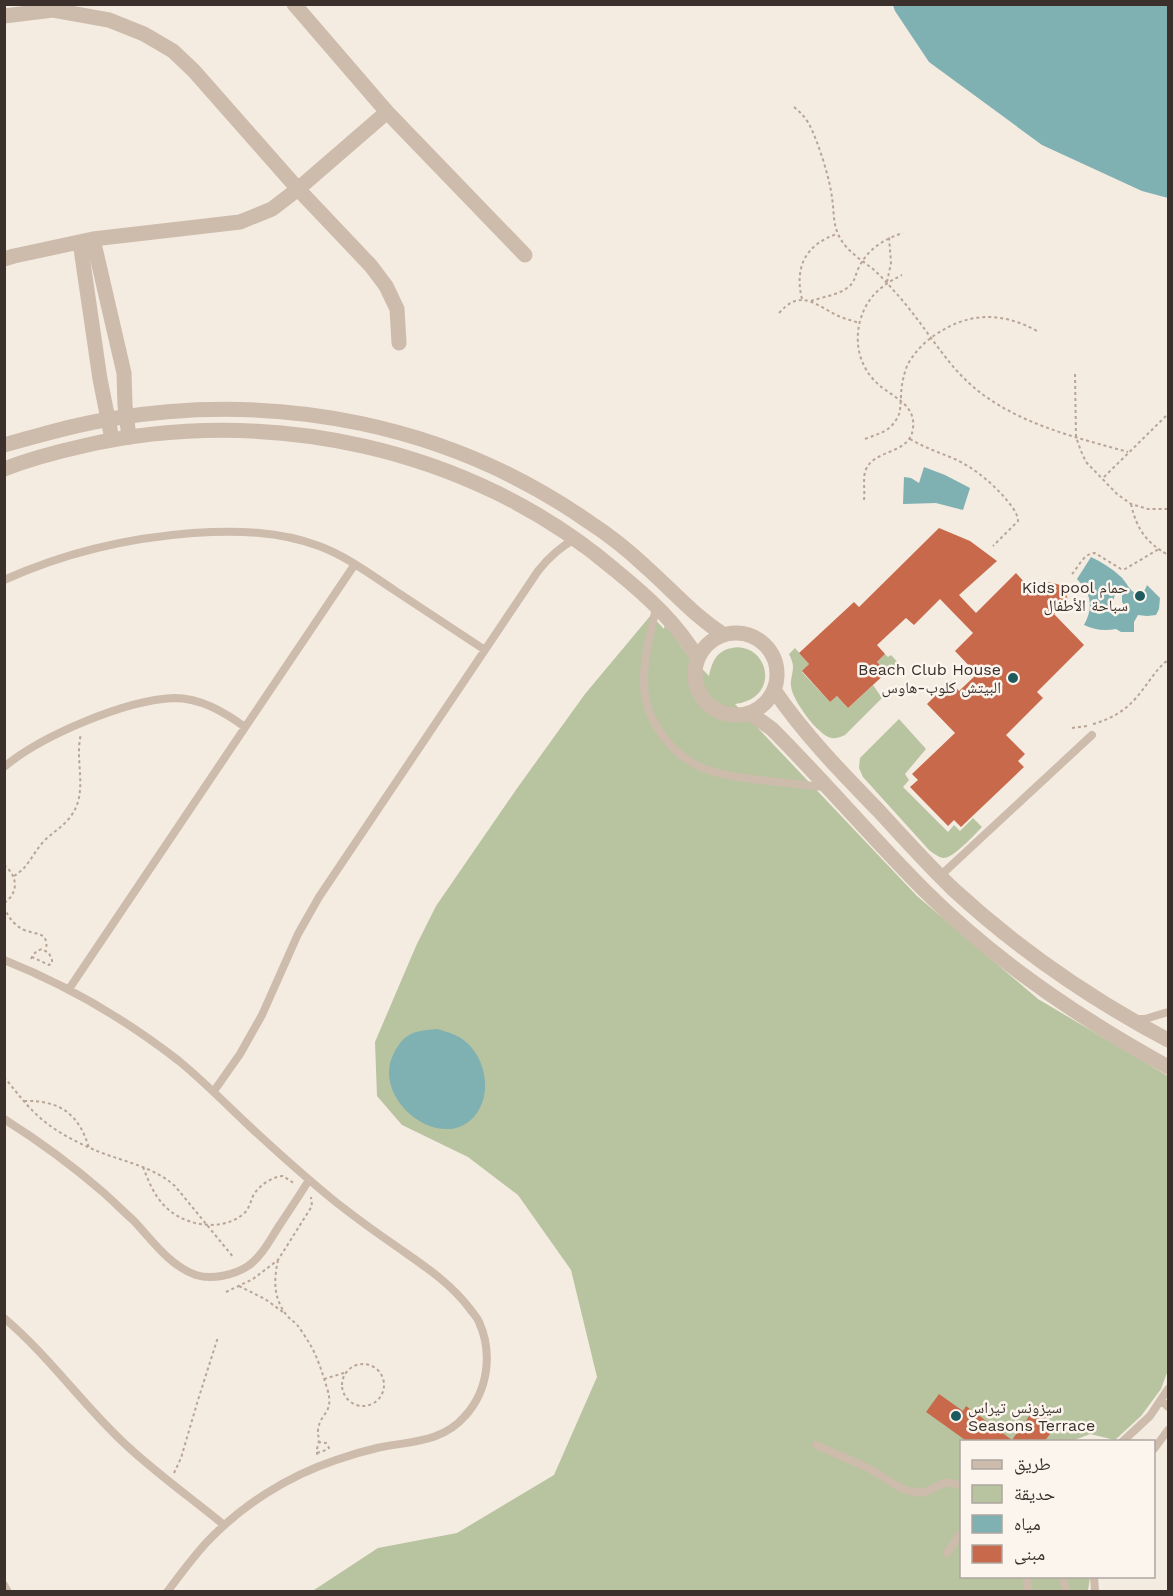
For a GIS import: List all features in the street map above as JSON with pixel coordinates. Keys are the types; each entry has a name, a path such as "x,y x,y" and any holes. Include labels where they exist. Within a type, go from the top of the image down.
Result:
{"street":[{"path":"294,4 387,112 525,255"},
{"path":"4,16 53,10 109,20 144,34 173,51 194,71 298,189 371,266 386,286 397,309 399,343"},
{"path":"4,259 86,241 240,222 272,209 387,112"},
{"path":"86,241 116,338 123,373 129,437"},
{"path":"86,241 95,342 111,440"},
{"path":"95,342 116,338"},
{"path":"4,445 108,419 214,409 269,410 323,416 378,427 423,439 466,455 550,496 618,543 698,617 724,635"},
{"path":"4,469 57,452 111,440 160,433 214,430 267,432 320,438 373,448 458,475 499,493 576,538 657,607 681,633 698,658"},
{"path":"734,633 754,637 770,650 774,660 777,670 774,690 760,708 750,713 729,715 719,712 703,699 698,689 695,669 698,658 713,640 724,635 734,633"},
{"path":"774,690 798,724 819,748 940,876 981,914 1068,980 1168,1041"},
{"path":"750,713 772,729 925,891 993,951 1078,1014 1168,1066"}],"lane":[{"path":"4,579 74,553 116,542 204,532 242,531 281,536 320,546 355,564 485,650"},
{"path":"214,1091 240,1054 262,1015 298,934 318,897 548,559 561,547 576,538"},
{"path":"69,989 355,564"},
{"path":"657,607 645,662 644,683 647,703 654,723 665,740 697,766 716,774 826,787"},
{"path":"4,767 50,737 87,721 151,701 175,698 200,702 223,712 245,727"},
{"path":"940,876 1092,735"},
{"path":"4,960 69,989 108,1011 180,1062 309,1180 359,1220 439,1276 463,1300 478,1321 486,1345 487,1371 479,1396 465,1418 444,1433 420,1442 377,1448 322,1466 258,1498 224,1525 206,1543 167,1592"},
{"path":"1129,1018 1145,1019 1168,1012"},
{"path":"4,1119 73,1167 132,1219 170,1259 182,1269 196,1275 222,1276 250,1265 267,1246 309,1180"},
{"path":"4,1318 45,1358 125,1444 224,1525"},
{"path":"1124,1440 1165,1404 1168,1389"},
{"path":"1155,1448 1168,1430"},
{"path":"816,1445 868,1468 908,1491 923,1492 946,1482 960,1485"},
{"path":"947,1553 960,1535"},
{"path":"4,1585 8,1592"}],"path":[{"path":"794,107 802,114 813,133 828,180 837,233 852,254 887,283 903,300 959,374 979,393 1001,408 1024,419 1076,438 1128,452"},
{"path":"802,299 799,276 807,253 826,237 837,233"},
{"path":"811,301 844,291 854,280 862,261 870,251 890,237 903,233"},
{"path":"887,283 891,263 890,237"},
{"path":"864,500 866,472 870,464 876,458 899,449 910,439 913,431 912,413 900,400 876,383 862,362 858,349 860,324 869,300 887,283 902,275"},
{"path":"779,313 792,301 802,299 860,324"},
{"path":"865,439 884,432 898,418 901,409 902,381 908,364 918,350 945,328 960,321 992,316 1024,324 1039,332"},
{"path":"1075,374 1076,438 1086,462 1117,494 1131,504 1148,509 1168,509"},
{"path":"1102,478 1168,414"},
{"path":"910,439 972,469 992,484 1008,502 1017,515 1018,521 993,546"},
{"path":"1131,504 1143,536 1150,544 1168,555"},
{"path":"1072,574 1091,553 1125,569 1158,549"},
{"path":"1072,728 1088,726 1118,714 1131,704 1158,668 1168,660"},
{"path":"14,876 28,865 46,839 65,824 73,814 81,790 80,741 87,721"},
{"path":"4,865 14,876 13,895 4,905 10,918 22,929 42,935 47,944 46,950 51,956 51,965 32,957"},
{"path":"27,969 32,957 38,951 46,950"},
{"path":"4,1077 37,1115 70,1139 166,1178 234,1258"},
{"path":"24,1101 53,1104 66,1111 77,1121 85,1134 89,1148"},
{"path":"143,1167 154,1192 169,1210 186,1220 207,1224 225,1224 241,1216 249,1207 257,1190 279,1176 287,1178 310,1197 312,1206 278,1260 274,1275 277,1298 285,1313"},
{"path":"225,1292 253,1279 278,1260"},
{"path":"239,1286 265,1299 285,1313 298,1326 316,1357 330,1398 327,1413 319,1424 318,1430 319,1442 316,1449 322,1466"},
{"path":"169,1480 181,1458 218,1337"},
{"path":"324,1379 366,1364 378,1370 384,1381 379,1400 368,1406 355,1405 349,1401 343,1390 344,1377 348,1371"},
{"path":"317,1453 329,1448 326,1443 319,1442"}],"green space":[{"path":"651,615 664,629 665,623 678,638 681,647 709,676 712,665 721,652 739,647 750,650 759,658 764,668 765,679 761,690 751,699 735,704 917,896 1038,999 1168,1076 1168,1370 1161,1389 1141,1416 1115,1440 1090,1434 1075,1440 960,1440 960,1578 1090,1578 1088,1591 311,1592 378,1548 457,1533 554,1475 597,1377 571,1270 518,1195 468,1157 402,1125 377,1096 375,1042 416,946 436,906 585,694"},
{"path":"795,648 809,664 802,672 830,702 837,696 848,708 873,685 882,698 845,735 831,738 819,731 796,700 791,686 793,665 789,654"},
{"path":"885,654 888,657 891,655 901,666 893,674 887,672 877,662"},
{"path":"899,719 926,749 905,774 909,780 903,787 948,832 954,825 960,831 973,818 982,827 964,846 947,857 943,858 929,850 863,777 859,768 860,758"}],"water":[{"path":"893,5 1168,5 1168,198 1142,191 1042,145 929,62"},
{"path":"924,467 970,488 963,510 936,503 903,504 904,477 919,483"},
{"name":"Kids pool حمام سباحة الأطفال","path":"1091,557 1117,573 1137,594 1144,591 1147,585 1160,598 1159,609 1156,615 1138,615 1134,622 1134,632 1088,627 1084,625 1089,612 1090,600 1077,579","holes":["1116,591 1122,594 1125,609 1118,612 1111,608"]},
{"path":"437,1029 456,1035 466,1042 478,1057 484,1075 484,1095 477,1113 464,1125 448,1129 431,1126 415,1118 402,1106 392,1090 389,1073 393,1055 405,1038 415,1032"}],"building":[{"name":"Beach Club House البيتش كلوب-هاوس","path":"939,528 970,541 997,561 959,595 976,613 1016,573 1036,595 1049,582 1064,586 1068,600 1054,614 1084,645 1037,692 1043,698 1006,735 1025,754 1018,761 1024,767 961,827 954,820 948,826 910,787 918,780 912,774 955,733 927,704 950,681 959,691 977,674 955,651 973,633 940,599 914,625 906,618 877,645 885,654 877,662 887,672 848,708 837,696 830,702 802,671 809,664 799,653 854,602 859,607"},
{"name":"سيزونس تيراس Seasons Terrace","path":"939,1394 963,1411 966,1406 1012,1440 965,1440 926,1412"},
{"name":"سيزونس تيراس Seasons Terrace","path":"1037,1405 1048,1413 1044,1419 1055,1427 1045,1440 1012,1440"}],"place":[{"name":"Kids pool حمام سباحة الأطفال","path":"1140,596"},
{"name":"Beach Club House البيتش كلوب-هاوس","path":"1013,678"},
{"name":"سيزونس تيراس Seasons Terrace","path":"956,1416"}]}
